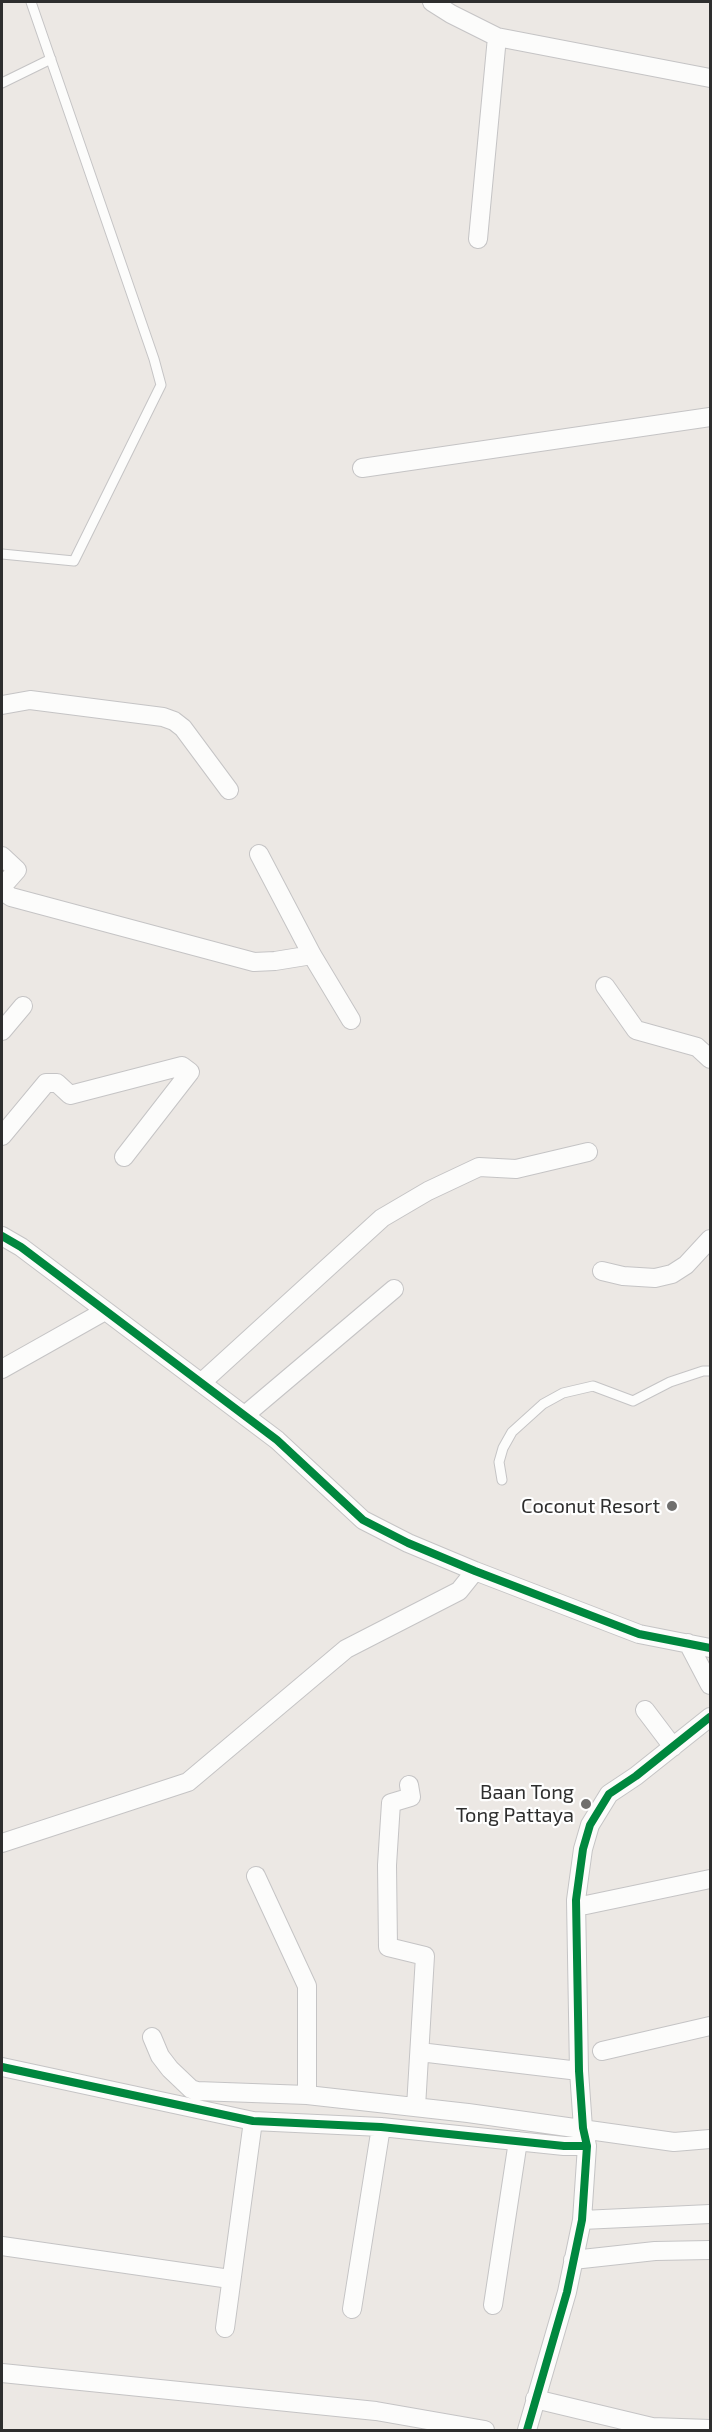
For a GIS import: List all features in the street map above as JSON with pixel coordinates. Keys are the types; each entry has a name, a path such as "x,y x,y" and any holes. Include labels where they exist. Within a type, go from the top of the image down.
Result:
{"street":[{"path":"432,2 497,37 711,78"},
{"path":"478,239 497,37"},
{"path":"362,468 711,417"},
{"path":"2,705 30,700 163,717 174,721 183,728 229,790"},
{"path":"259,854 312,955 351,1020"},
{"path":"2,856 17,870 2,889 11,897 254,962 312,955"},
{"path":"605,986 636,1030 697,1047 711,1059"},
{"path":"2,1031 23,1006"},
{"path":"2,1137 46,1083 57,1083 70,1095 182,1066 190,1072 124,1157"},
{"path":"201,1383 382,1218 428,1191 479,1167 516,1169 588,1152"},
{"path":"2,1236 21,1247 277,1440 363,1520 408,1543 475,1571 639,1634 711,1648"},
{"path":"602,1271 623,1276 655,1278 672,1274 686,1265 711,1239"},
{"path":"245,1415 394,1288"},
{"path":"2,1369 105,1311"},
{"path":"2,1843 188,1782 346,1649 459,1591 475,1571"},
{"path":"688,1643 711,1684"},
{"path":"645,1710 673,1747"},
{"path":"527,2430 567,2292 582,2220 585,2137 579,2071 576,1900 583,1850 590,1825 609,1794 636,1776 711,1717"},
{"path":"409,1785 411,1797 391,1803 387,1864 388,1947 425,1956 416,2107"},
{"path":"256,1876 307,1986 307,2095"},
{"path":"585,1905 711,1879"},
{"path":"602,2051 711,2026"},
{"path":"152,2037 165,2063 191,2089 307,2095 416,2107 585,2137"},
{"path":"428,2053 579,2071"},
{"path":"2,2067 253,2121 381,2127 518,2141 585,2137 674,2142 711,2139"},
{"path":"225,2328 253,2121"},
{"path":"352,2309 381,2127"},
{"path":"493,2305 518,2141"},
{"path":"582,2220 711,2214"},
{"path":"2,2246 230,2279"},
{"path":"573,2260 656,2251 711,2250"},
{"path":"2,2373 376,2411 485,2430"},
{"path":"535,2399 652,2427 711,2429"}],"lane":[{"path":"2,554 74,561 161,385 31,2"},
{"path":"2,83 51,59"},
{"path":"502,1480 499,1462 512,1432 543,1404 563,1394 593,1386 633,1401 670,1382 703,1371 711,1371"}],"cycle path":[{"path":"2,1236 21,1247 277,1440 363,1520 408,1543 475,1571 639,1634 710,1648"},
{"path":"527,2430 567,2292 582,2220 587,2146 583,2128 579,2071 576,1900 583,1849 590,1825 609,1794 636,1776 710,1717"},
{"path":"2,2067 253,2121 381,2127 564,2146 587,2146"}],"place":[{"name":"Coconut Resort","path":"672,1506"},
{"name":"Baan Tong Tong Pattaya","path":"586,1804"}]}
